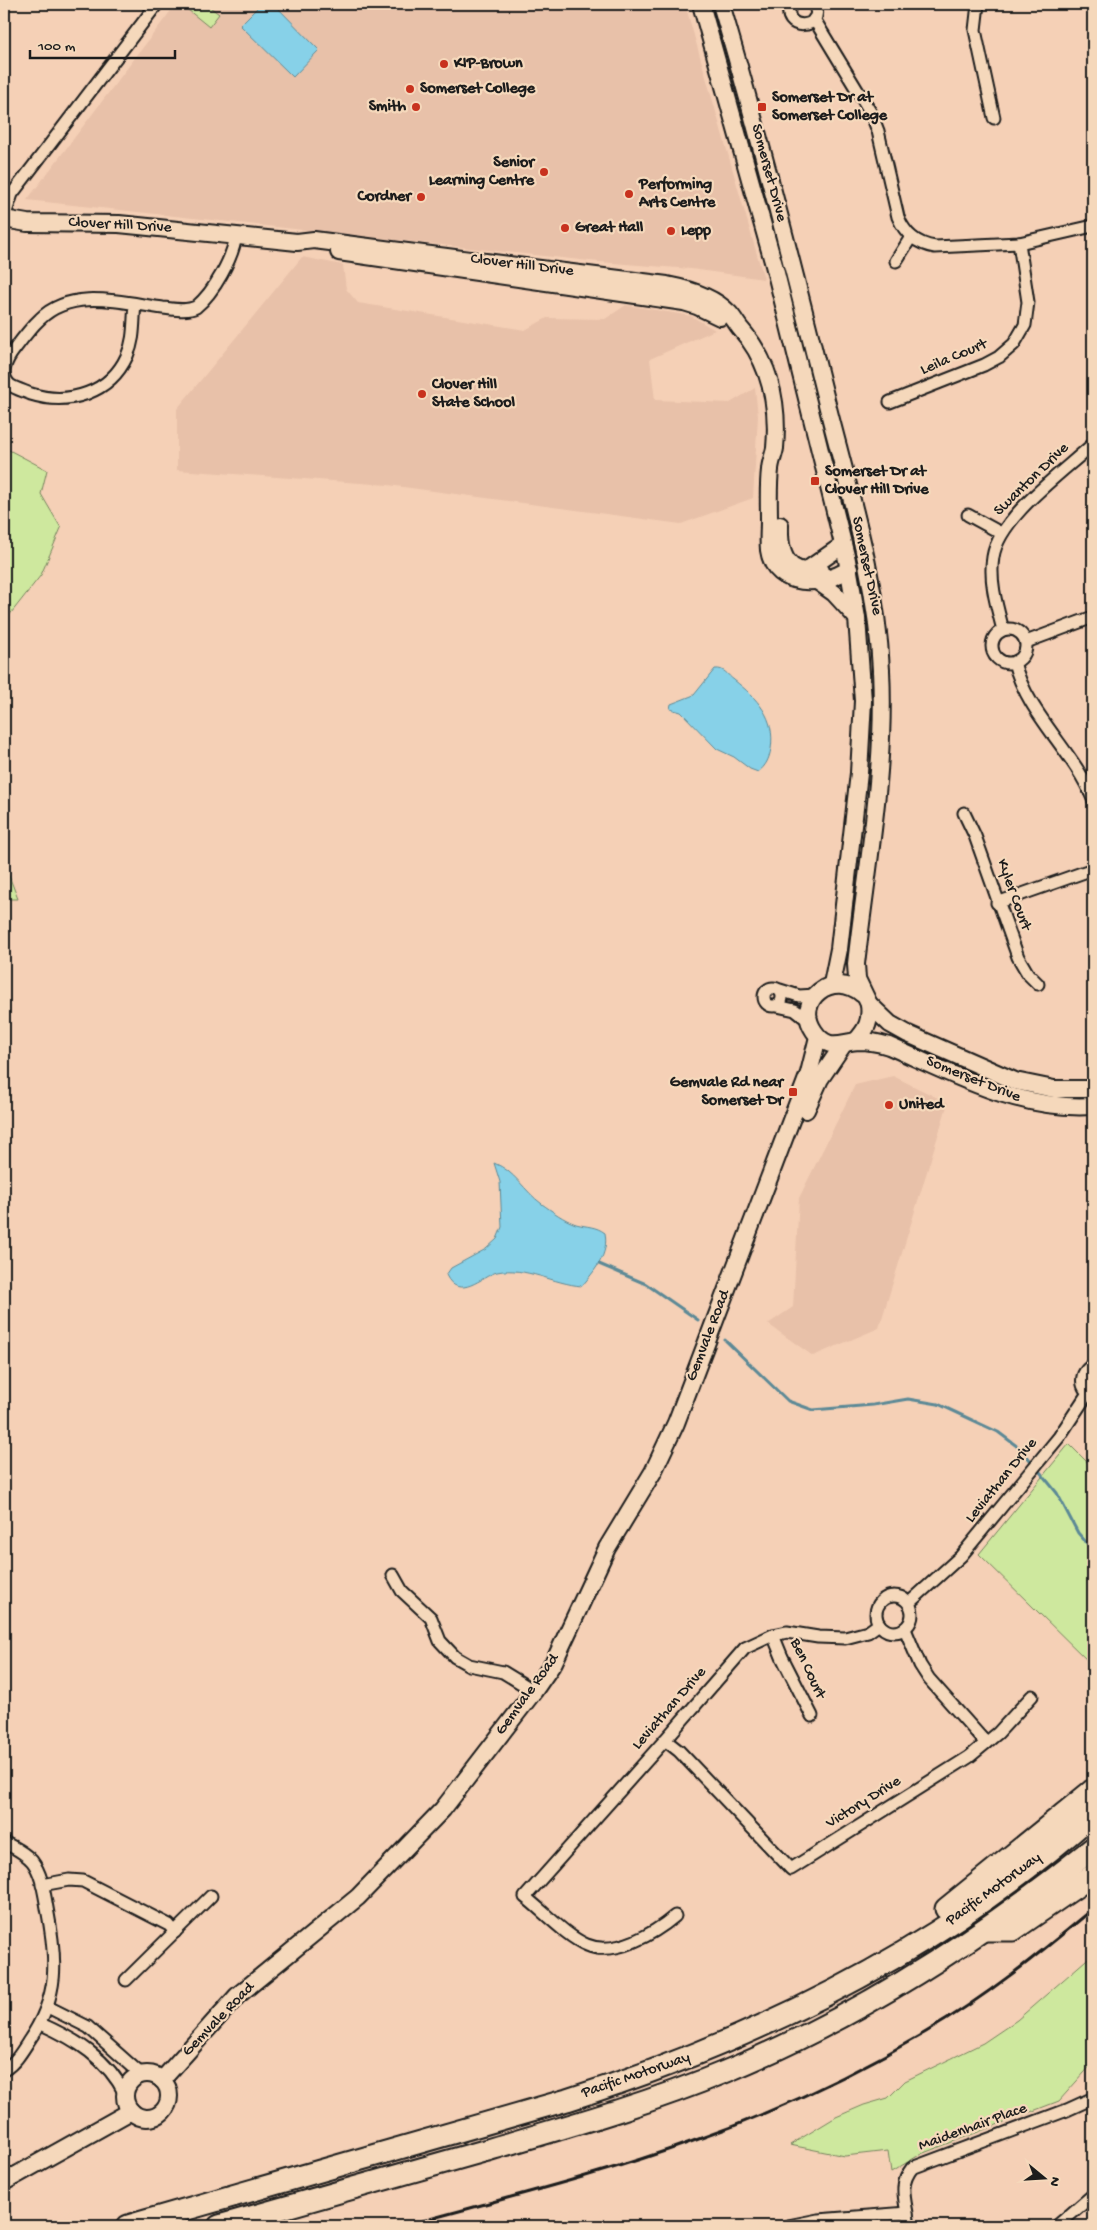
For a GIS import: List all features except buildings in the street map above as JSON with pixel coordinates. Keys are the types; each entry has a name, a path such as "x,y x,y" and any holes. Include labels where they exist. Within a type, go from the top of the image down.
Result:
{"highway":[{"path":"912,1947 927,1923 974,1888 1093,1790"},
{"name":"Pacific Motorway","path":"128,2226 567,2100 635,2078 699,2054 778,2020 843,1987 912,1947 1006,1884 1093,1814"},
{"name":"Pacific Motorway","path":"220,2226 609,2114 702,2081 783,2047 878,1997 944,1958 986,1930 1093,1848"},
{"path":"986,1930 1013,1930 1093,1875"}],"main road":[{"name":"Somerset Drive","path":"701,4 774,265 849,569 857,618 863,701 859,773 839,949 832,984 848,985 866,999 890,1024 908,1034 1015,1081 1054,1089 1093,1089"},
{"name":"Somerset Drive","path":"721,4 785,236 867,565 877,620 882,728 874,823 856,964 857,979 866,999 869,1022 866,1030 849,1043"},
{"name":"Clover Hill Drive","path":"4,219 27,223 119,224 297,242 314,240 370,246 676,287 701,295 729,312 750,339 768,373 775,410 775,449 780,469 781,549 786,560 834,593 857,618"},
{"path":"811,576 843,545"},
{"path":"811,576 837,577 849,569 867,565"},
{"path":"818,1037 809,1021 811,1003 816,995 832,984"},
{"name":"Somerset Drive","path":"818,1037 834,1045 873,1041 889,1046 983,1087 1027,1102 1072,1108 1093,1106"},
{"name":"Gemvale Road","path":"162,2080 237,1996 358,1897 423,1832 534,1691 554,1662 607,1548 663,1455 809,1073 818,1037"},
{"name":"Gemvale Road","path":"766,1188 786,1153 820,1079 849,1043"},
{"path":"142,2075 156,2076 162,2080 168,2092 168,2101 161,2113 147,2118 140,2117 131,2111 126,2102 126,2094 132,2081 142,2075"},
{"path":"4,2182 131,2111"}],"street":[{"path":"4,219 12,194 157,4"},
{"path":"791,4 789,14 794,22 807,25 814,19 817,8 814,4"},
{"path":"978,4 974,30 994,118"},
{"path":"814,19 871,114 878,131 898,217 901,225 911,237 934,247 1020,244 1093,226"},
{"path":"135,304 134,338 127,356 110,381 97,390 81,395 51,399 9,384 4,373 6,362 32,326 53,309 68,302 84,300 135,304 183,310 196,307 204,299 229,261 235,247 236,235"},
{"path":"896,261 911,237"},
{"name":"Leila Court","path":"890,402 984,365 999,357 1014,344 1025,325 1028,302 1020,244"},
{"name":"Swanton Drive","path":"1003,630 996,603 992,569 994,549 1001,533 1014,516 1093,444"},
{"path":"968,515 1001,533"},
{"path":"1026,642 1093,617"},
{"path":"1013,629 1019,632 1026,642 1023,655 1014,662 999,659 993,650 995,636 1003,630 1013,629"},
{"path":"1014,662 1024,690 1081,775 1093,800"},
{"name":"Kyler Court","path":"964,813 975,836 997,903 1018,958 1028,974 1038,984"},
{"path":"997,903 1093,869"},
{"path":"809,1021 795,1010 760,1002 769,989 775,988 799,996 816,995"},
{"path":"777,1006 783,999 780,990"},
{"name":"Leviathan Drive","path":"910,1602 961,1556 1059,1437 1091,1394 1084,1388 1082,1377 1088,1368 1093,1365"},
{"path":"393,1575 402,1591 431,1618 440,1641 454,1657 469,1664 503,1672 534,1691"},
{"path":"895,1595 905,1598 910,1602 913,1617 904,1629 890,1632 879,1624 876,1613 881,1600 895,1595"},
{"name":"Leviathan Drive","path":"675,1916 655,1932 640,1939 614,1946 596,1948 578,1940 525,1897 745,1648 773,1635 787,1632 818,1637 845,1638 868,1632 879,1624"},
{"path":"904,1629 920,1665 929,1679 986,1743 1032,1696"},
{"name":"Ben Court","path":"773,1635 782,1658 812,1716"},
{"name":"Victory Drive","path":"665,1740 679,1752 791,1869 969,1757 986,1743"},
{"path":"4,1842 31,1861 40,1875 54,1946 55,1964 48,2007 41,2024 13,2064 4,2070"},
{"path":"42,1886 69,1880 83,1881 169,1925 175,1932"},
{"path":"126,1980 212,1896"},
{"path":"48,2007 88,2027 142,2075"},
{"path":"41,2024 82,2044 118,2080 126,2094"},
{"name":"Maidenhair Place","path":"909,2226 903,2186 906,2176 912,2168 1089,2100"},
{"path":"1057,2226 1093,2195"},
{"path":"788,2226 907,2213"}],"shaded area":[{"name":"Somerset College","path":"176,4 685,4 764,279 691,269 599,262 27,200"},
{"name":"Clover Hill State School","path":"302,257 343,265 346,289 358,303 525,330 547,318 605,319 626,305 691,316 715,330 650,359 655,400 730,403 755,388 758,416 753,498 681,524 388,485 177,470 177,409"},
{"path":"893,1076 948,1103 879,1328 813,1356 768,1324 793,1307 799,1198 855,1085"}],"green space":[{"path":"183,4 206,4 219,14 209,27"},
{"path":"4,444 9,450 47,470 41,494 61,528 41,575 4,622"},
{"path":"4,863 18,899 4,899"},
{"path":"1069,1444 1093,1468 1093,1666 979,1554"},
{"path":"1093,1954 1093,2063 1059,2101 921,2154 891,2172 888,2151 845,2156 790,2145 836,2117 864,2105 888,2098 905,2081 983,2043 1017,2020"}],"water":[{"path":"261,4 274,4 319,50 293,77 240,25"},
{"path":"715,669 724,671 750,694 768,718 772,738 771,749 767,762 758,772 717,749 681,712 670,709 671,704 694,695"},
{"path":"494,1163 508,1171 536,1199 558,1215 576,1224 595,1228 605,1233 605,1248 600,1262 582,1286 571,1285 518,1271 497,1272 464,1287 451,1283 446,1275 451,1268 486,1249 497,1239 502,1227 500,1182"}],"waterway":[{"path":"599,1264 646,1284 698,1320"},
{"path":"725,1340 788,1401 813,1410 873,1405 908,1399 938,1404 998,1432 1022,1450 1030,1460"},
{"path":"1040,1472 1057,1493 1078,1533 1093,1550"}],"railway":[{"path":"404,2226 551,2186 660,2153 726,2129 813,2092 898,2048 970,2004 1012,1974 1093,1909"}],"place":[{"name":"KIP-Brown","path":"444,64"},
{"name":"Somerset College","path":"410,89"},
{"name":"Smith","path":"416,107"},
{"name":"Somerset Dr at Somerset College","path":"762,107"},
{"name":"Senior Learning Centre","path":"544,172"},
{"name":"Performing Arts Centre","path":"629,194"},
{"name":"Cordner","path":"421,197"},
{"name":"Great Hall","path":"565,228"},
{"name":"Lepp","path":"671,231"},
{"name":"Clover Hill State School","path":"422,394"},
{"name":"Somerset Dr at Clover Hill Drive","path":"815,481"},
{"name":"Gemvale Rd near Somerset Dr","path":"793,1092"},
{"name":"United","path":"889,1105"}]}
